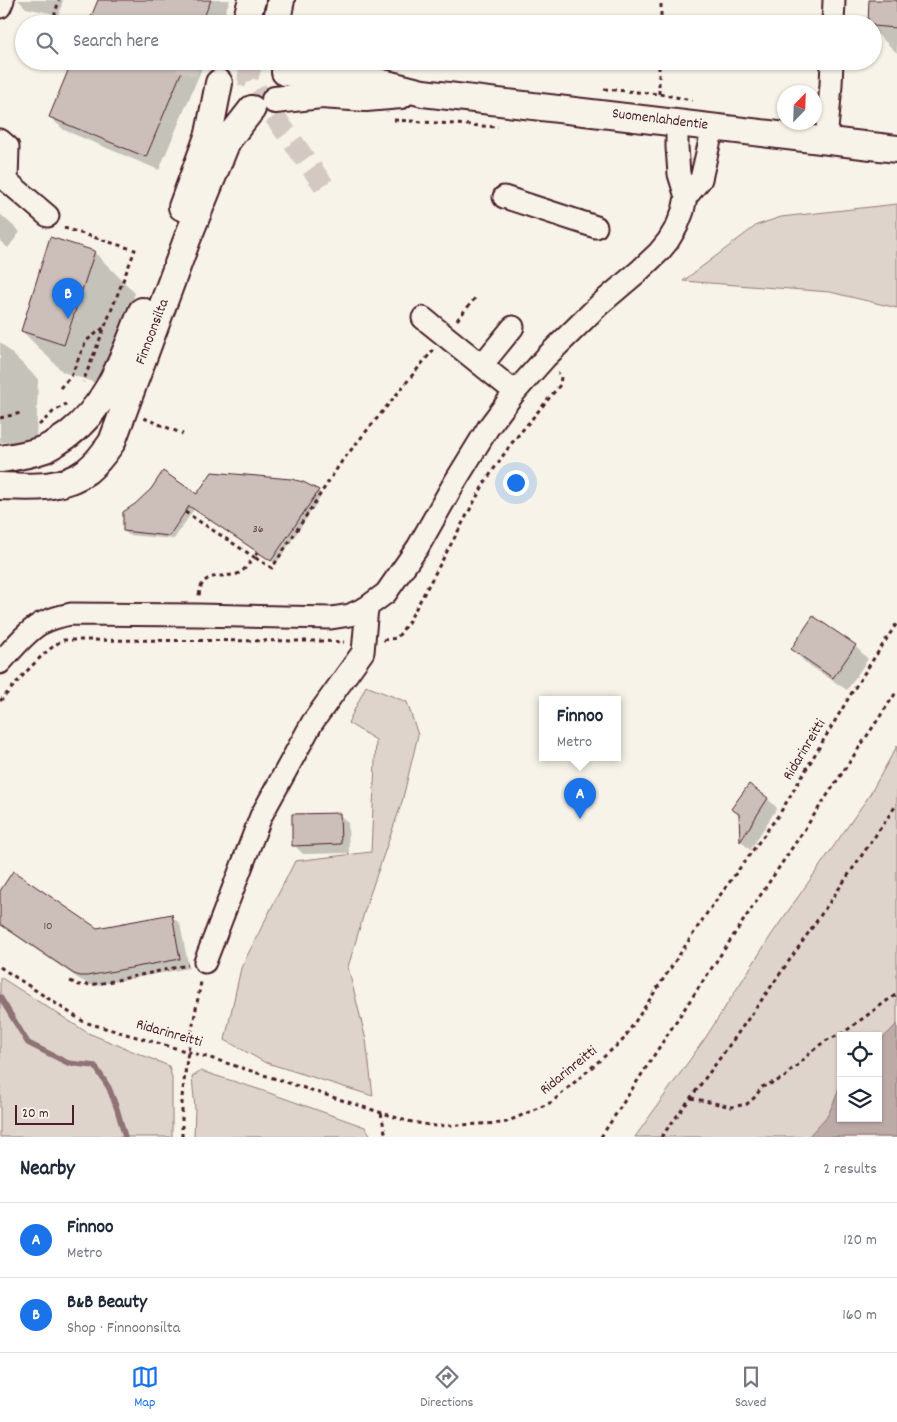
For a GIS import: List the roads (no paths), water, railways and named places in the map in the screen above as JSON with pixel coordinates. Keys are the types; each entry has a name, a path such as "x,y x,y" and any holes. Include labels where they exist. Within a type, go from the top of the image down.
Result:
{"main road":[{"path":"248,15 252,0"},
{"path":"278,15 282,0"},
{"name":"Finnoonsilta","path":"0,486 50,486 69,480 86,471 100,458 112,442 188,237 228,141 240,124 283,87 283,70"},
{"name":"Suomenlahdentie","path":"304,70 367,79 423,93 897,149"},
{"path":"220,72 223,94 231,102 241,108 264,104"},
{"name":"Finnoonsilta","path":"0,459 32,453 60,441 92,413 116,376 209,134 220,72"},
{"name":"Suomenlahdentie","path":"264,104 321,95 366,98 423,93"}],"street":[{"path":"0,7 3,0"},
{"path":"833,15 834,0"},
{"path":"826,141 832,70"},
{"path":"0,664 39,625 71,614 331,618 350,615 367,607 386,593 418,547 488,428 515,392 546,357 599,305 659,252 677,226 686,196 679,174 677,122"},
{"path":"686,196 701,179 714,127"},
{"path":"4,144 7,181 48,216"},
{"path":"504,197 596,227"},
{"path":"423,318 515,392"},
{"path":"482,365 513,327"},
{"path":"205,962 260,816 312,723 363,652 367,607"}],"waterway":[{"path":"0,997 28,1043 68,1063 95,1066 109,1088 125,1137"}],"tunnel":[{"path":"217,70 248,77"},
{"path":"250,70 248,77 262,99 328,191"}],"place":[{"name":"B&B Beauty","path":"68,319"},
{"name":"Finnoo","path":"580,819"}]}
